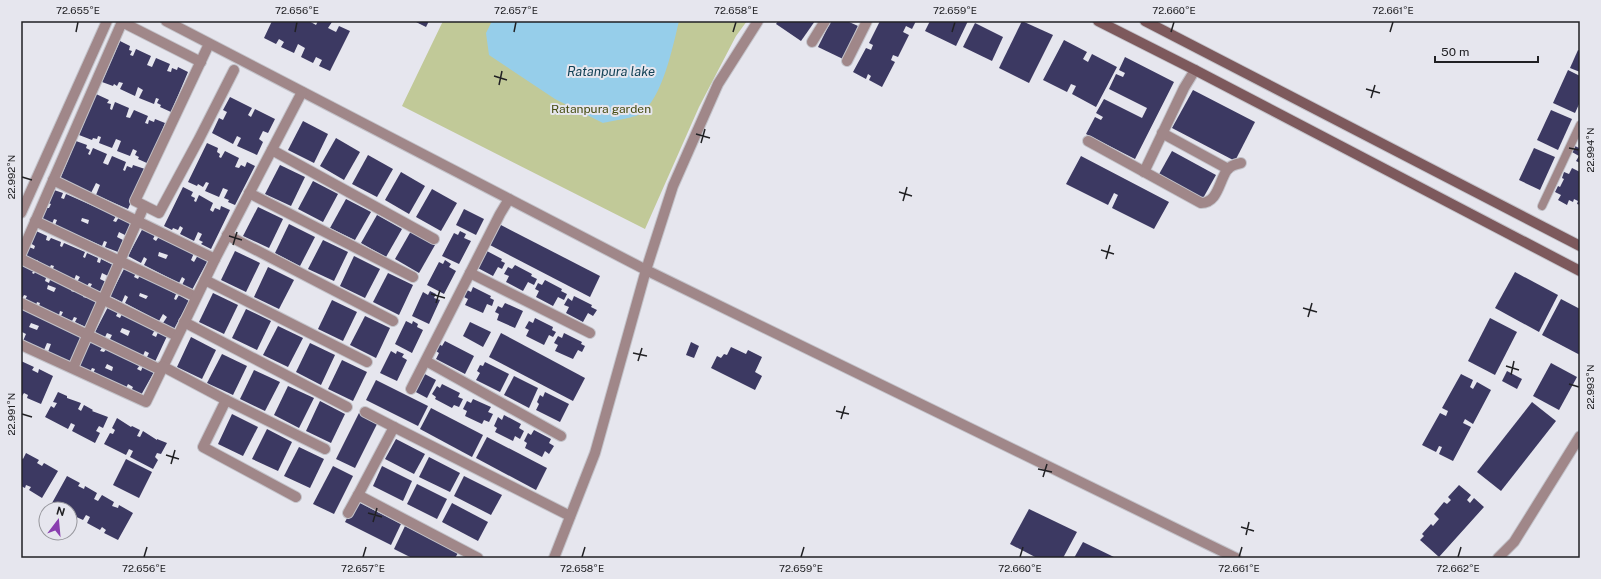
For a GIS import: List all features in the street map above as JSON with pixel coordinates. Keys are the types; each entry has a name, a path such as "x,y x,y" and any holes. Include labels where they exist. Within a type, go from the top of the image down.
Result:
{"street":[{"path":"21,213 107,21"},
{"path":"166,21 646,270 1236,558"},
{"path":"554,558 595,453 646,270 673,186 718,84 758,21"},
{"path":"812,42 825,21"},
{"path":"847,61 867,21"},
{"path":"1098,21 1580,271"},
{"path":"1145,21 1580,246"},
{"path":"21,254 122,22 201,62"},
{"path":"210,44 135,201 159,213 234,70"},
{"path":"1144,172 1162,133 1195,70"},
{"path":"21,345 146,402 161,368 215,259 302,92"},
{"path":"1162,133 1228,169"},
{"path":"1088,141 1201,203 1207,203 1212,199 1228,169 1241,163"},
{"path":"272,150 434,239"},
{"path":"53,180 215,259"},
{"path":"249,193 413,277"},
{"path":"411,389 509,199"},
{"path":"73,368 144,206"},
{"path":"36,221 196,297"},
{"path":"227,236 392,321"},
{"path":"21,259 177,336"},
{"path":"470,273 590,333"},
{"path":"205,280 367,362"},
{"path":"21,303 161,368 325,449"},
{"path":"184,322 347,408"},
{"path":"426,361 561,436"},
{"path":"226,400 204,447 296,497"},
{"path":"365,412 570,516"},
{"path":"348,513 394,427"},
{"path":"1498,558 1514,542 1580,436"},
{"path":"358,495 478,558"}],"lane":[{"path":"1542,206 1580,125"}],"green space":[{"name":"Ratanpura garden","path":"443,21 747,21 736,36 699,107 645,229 402,106"}],"water":[{"name":"Ratanpura lake","path":"492,21 679,21 666,72 655,97 648,107 640,114 603,123 555,99 489,55 486,33"}],"building":[{"path":"272,21 309,21 316,25 318,21 329,21 332,22 328,28 336,32 339,26 350,31 330,71 319,66 322,60 316,57 313,63 301,57 305,48 298,44 294,53 281,47 284,42 279,39 276,44 264,38"},
{"path":"414,21 429,21 426,27"},
{"path":"778,21 815,21 801,41 776,24"},
{"path":"831,21 847,21 858,26 843,59 818,47"},
{"path":"880,21 916,21 912,29 906,26 903,32 909,35 898,57 893,55 891,60 895,62 882,87 869,80 871,76 868,74 866,79 853,72 866,48 871,50 873,45 869,43"},
{"path":"930,21 968,21 956,46 925,31"},
{"path":"1022,21 1053,35 1029,83 999,68"},
{"path":"975,23 1003,37 992,61 963,47"},
{"path":"1064,40 1087,52 1083,59 1088,62 1092,54 1117,67 1096,107 1072,94 1076,86 1071,84 1067,92 1043,80"},
{"path":"120,41 130,46 129,50 132,51 130,55 133,56 136,49 151,56 147,65 152,67 156,58 170,64 167,71 171,72 172,68 177,70 178,67 188,72 171,112 160,107 161,105 157,103 159,99 156,98 154,104 139,98 143,90 138,87 135,96 120,89 123,83 119,82 117,86 114,84 113,86 102,82"},
{"path":"1578,50 1580,51 1580,72 1570,68"},
{"path":"1125,57 1174,82 1135,159 1086,134 1095,117 1101,120 1103,117 1096,113 1104,99 1142,118 1147,108 1109,89 1116,74 1123,77 1125,73 1119,70"},
{"path":"1568,70 1580,76 1580,102 1575,113 1553,103"},
{"path":"1193,90 1255,122 1235,161 1172,128"},
{"path":"96,94 109,100 107,103 111,104 110,109 112,110 115,102 129,108 126,117 130,118 134,110 148,116 145,123 148,124 149,120 154,122 155,119 165,123 149,164 138,159 139,157 135,155 137,151 133,149 130,156 117,151 121,141 116,139 112,148 99,143 101,137 98,136 97,139 93,138 92,140 79,135"},
{"path":"230,97 252,108 248,115 251,117 255,109 275,119 268,133 263,131 259,139 263,142 257,155 237,146 241,138 237,136 233,144 212,133 219,118 223,120 227,112 223,110"},
{"path":"1551,110 1572,119 1558,150 1537,140"},
{"path":"303,121 328,134 314,163 288,150"},
{"path":"336,138 360,152 344,180 320,166"},
{"path":"76,141 87,145 86,148 90,150 88,154 90,155 93,148 107,154 103,163 108,165 112,156 126,162 123,170 125,171 127,166 132,168 133,165 145,169 128,209 96,195 100,185 96,183 91,193 60,179"},
{"path":"207,143 218,148 217,152 220,154 219,157 221,158 225,151 239,158 235,167 239,168 241,165 245,167 247,162 255,166 235,205 228,202 229,200 224,198 228,190 223,188 219,197 205,191 209,183 206,182 203,187 198,184 197,186 188,182"},
{"path":"1580,145 1580,163 1576,161 1579,156 1572,152 1575,146 1579,148"},
{"path":"1534,148 1555,157 1540,190 1519,180"},
{"path":"1172,151 1216,175 1202,200 1158,176"},
{"path":"368,155 393,169 377,197 352,184"},
{"path":"1081,156 1169,202 1154,229 1112,208 1118,195 1114,193 1108,205 1066,184"},
{"path":"280,165 305,177 291,206 265,194"},
{"path":"1572,168 1580,172 1580,205 1577,204 1578,201 1574,199 1573,202 1569,200 1567,205 1558,200 1561,195 1555,192 1558,186 1560,187 1564,179 1562,178 1564,172 1569,174"},
{"path":"401,172 425,186 409,214 385,200"},
{"path":"313,181 338,194 323,222 298,209"},
{"path":"183,187 193,192 191,196 195,198 194,201 196,202 199,195 213,203 210,210 213,212 215,208 220,210 221,206 230,210 211,249 201,244 203,242 199,240 202,234 198,232 194,241 180,234 183,228 180,226 178,230 173,228 172,230 164,226"},
{"path":"432,189 457,203 441,231 416,217"},
{"path":"54,190 63,193 61,198 64,199 66,194 116,216 113,221 116,222 119,217 131,223 125,235 119,232 117,237 123,240 118,252 105,247 107,242 104,241 102,246 55,225 57,220 54,219 52,224 41,220 45,208 49,208 51,204 48,203","holes":["82,218 89,220 88,224 81,221"]},
{"path":"346,199 371,212 355,240 330,228"},
{"path":"258,207 283,219 269,248 243,236"},
{"path":"464,209 484,219 476,235 456,225"},
{"path":"377,215 402,229 386,257 361,243"},
{"path":"289,224 315,237 300,266 275,253"},
{"path":"499,224 600,276 590,297 488,244"},
{"path":"144,226 156,233 153,239 156,241 160,235 194,253 191,260 194,262 198,255 208,260 192,290 182,285 185,279 182,277 179,283 144,265 147,259 144,257 141,263 128,256","holes":["159,252 168,255 166,259 158,256"]},
{"path":"36,231 47,236 46,240 49,241 51,238 61,242 60,246 62,247 64,243 85,252 83,257 85,258 87,253 98,258 97,262 100,263 101,259 113,265 108,276 102,273 100,279 106,282 101,292 90,288 92,284 89,283 87,286 77,282 80,277 76,275 74,280 52,271 54,266 51,265 49,269 38,264 39,262 37,260 35,264 23,259 29,247 34,249 35,246 30,243"},
{"path":"411,231 435,245 419,273 395,259"},
{"path":"460,231 466,234 464,238 471,241 459,264 442,256 454,233 458,235"},
{"path":"323,240 348,252 334,281 308,269"},
{"path":"485,250 502,259 501,261 505,263 502,269 498,267 493,276 476,267"},
{"path":"235,251 260,263 246,292 221,280"},
{"path":"354,256 380,269 365,298 340,286"},
{"path":"445,260 451,264 449,267 456,271 444,294 427,285 439,262 443,264"},
{"path":"22,264 34,270 32,273 34,274 36,270 47,275 45,281 49,283 51,277 72,287 71,291 74,292 76,288 85,292 83,297 87,298 88,294 99,298 86,327 75,322 77,318 74,317 72,321 61,316 63,312 60,311 59,315 39,306 40,303 37,302 36,305 25,300 27,296 24,295 22,299","holes":["48,285 56,288 54,292 47,289"]},
{"path":"515,265 532,274 531,276 537,279 534,285 528,282 523,291 506,282 509,276 504,274 508,267 512,269"},
{"path":"125,267 136,273 134,277 138,279 140,275 176,294 174,299 176,300 179,295 189,301 174,329 163,323 167,317 163,314 159,321 125,303 128,297 125,295 122,302 110,296","holes":["140,293 148,296 146,299 139,296"]},
{"path":"268,267 294,280 279,309 254,297"},
{"path":"1515,272 1558,295 1539,332 1495,308"},
{"path":"388,273 413,285 399,315 373,302"},
{"path":"545,280 562,289 561,291 567,294 564,300 558,297 553,306 536,297 539,291 535,289 538,283 542,285"},
{"path":"473,287 491,296 490,298 494,300 492,306 487,304 483,313 465,305 468,299 464,297 467,290 471,292"},
{"path":"430,291 436,294 434,298 440,300 429,324 412,316 423,292 428,295"},
{"path":"213,293 238,305 224,334 199,322"},
{"path":"574,296 592,305 591,307 597,310 593,316 588,313 583,322 566,313 569,307 564,305 568,298 572,301"},
{"path":"1561,299 1580,309 1580,355 1542,335"},
{"path":"332,300 357,312 343,341 318,329"},
{"path":"505,303 523,311 515,328 497,320 499,314 495,312 498,306 502,308"},
{"path":"109,305 119,310 116,316 120,318 123,312 156,328 152,335 156,337 159,330 168,334 154,364 146,359 149,353 145,351 142,358 109,341 112,335 107,333 104,339 94,334","holes":["122,328 130,331 128,336 120,332"]},
{"path":"22,306 83,333 71,362 48,352 51,344 47,343 44,350 23,341 26,334 22,332 21,335","holes":["31,323 39,326 37,330 29,327"]},
{"path":"246,309 271,321 257,350 232,338"},
{"path":"365,316 390,328 376,358 350,345"},
{"path":"535,318 553,327 552,330 556,332 553,337 549,335 544,345 526,336 529,330 525,328 529,321 533,323"},
{"path":"1490,318 1517,332 1495,375 1468,361"},
{"path":"406,321 412,324 413,321 418,324 417,327 423,330 412,353 395,344"},
{"path":"470,322 491,332 483,347 463,336"},
{"path":"278,326 303,338 288,367 263,355"},
{"path":"501,333 585,378 573,401 489,357"},
{"path":"564,333 582,342 581,344 585,346 582,352 578,350 573,359 555,351 558,345 554,343 558,336 562,338"},
{"path":"191,337 216,350 202,379 177,367"},
{"path":"92,340 103,346 100,351 104,352 107,348 140,365 137,369 141,371 143,366 154,372 140,397 130,393 133,387 128,384 125,390 93,374 95,369 92,368 90,372 78,366","holes":["107,364 113,367 112,371 105,368"]},
{"path":"445,341 474,356 465,374 436,359 439,353 436,351 439,344 442,346"},
{"path":"691,342 699,346 694,358 686,355"},
{"path":"310,343 335,355 321,385 296,372"},
{"path":"731,347 746,354 748,350 762,357 755,372 762,376 755,390 711,368 717,356 721,358 724,354 727,355"},
{"path":"391,351 396,354 397,351 404,354 402,357 407,360 397,381 380,373"},
{"path":"222,354 247,366 233,395 207,383"},
{"path":"342,360 367,372 353,401 328,389"},
{"path":"21,361 34,367 32,370 38,373 39,369 53,376 41,404 27,398 28,395 24,393 22,396 21,395"},
{"path":"485,362 509,374 500,392 476,380 480,373 477,371 480,365 483,366"},
{"path":"1551,363 1577,377 1559,410 1533,396"},
{"path":"254,370 280,382 265,411 240,399"},
{"path":"1507,371 1522,379 1517,389 1502,381"},
{"path":"421,372 436,380 427,398 412,390"},
{"path":"1461,374 1473,380 1470,387 1473,389 1477,382 1491,390 1473,424 1465,419 1463,423 1471,427 1453,461 1439,454 1442,447 1439,446 1436,452 1422,445 1440,413 1446,416 1448,411 1442,408"},
{"path":"514,376 538,388 529,408 504,395"},
{"path":"376,380 428,406 418,426 366,400"},
{"path":"442,384 460,393 458,397 463,399 459,407 454,405 452,408 435,399 436,397 432,394 437,386 440,388"},
{"path":"288,386 314,398 299,428 274,415"},
{"path":"58,392 67,396 67,398 81,403 78,409 81,411 84,405 93,410 92,411 108,417 103,428 99,426 96,431 100,433 95,443 72,431 75,425 71,423 68,429 45,417 51,406 54,408 57,403 53,402"},
{"path":"545,392 569,404 560,422 536,410 539,404 537,402 540,395 543,397"},
{"path":"473,399 491,407 488,412 493,414 489,422 484,420 482,424 465,416 467,411 463,409 467,401 471,403"},
{"path":"320,401 345,414 331,443 306,431"},
{"path":"1532,402 1556,421 1501,491 1477,472"},
{"path":"431,408 483,435 472,457 420,429"},
{"path":"359,413 378,422 355,468 336,459"},
{"path":"232,414 258,427 243,456 218,444"},
{"path":"504,415 521,424 519,428 524,431 520,439 515,436 513,441 495,432 497,428 494,426 498,417 502,420"},
{"path":"117,418 131,427 132,426 140,430 137,436 140,437 143,431 157,440 167,443 161,454 157,453 155,457 158,460 153,469 130,457 133,451 129,449 126,455 104,444 110,433 113,434 115,430 112,428"},
{"path":"267,429 292,442 278,471 252,459"},
{"path":"534,430 551,439 549,443 554,446 549,454 545,451 542,457 525,448 527,443 524,441 528,433 531,435"},
{"path":"487,437 547,468 536,490 476,458"},
{"path":"396,439 425,454 414,474 385,459"},
{"path":"299,447 324,459 310,488 284,476"},
{"path":"26,453 39,460 37,463 42,466 44,463 58,471 42,498 29,490 31,487 26,485 25,488 21,486 21,458 23,459"},
{"path":"429,457 460,473 450,492 419,477"},
{"path":"126,459 152,472 139,498 113,485"},
{"path":"333,466 353,476 334,514 313,504"},
{"path":"382,466 412,481 403,501 373,486"},
{"path":"67,476 80,483 78,486 84,489 85,486 97,493 94,499 98,501 102,495 114,502 112,506 118,508 119,505 133,513 118,540 104,533 106,530 102,527 100,530 87,523 90,517 86,515 83,520 78,518 78,501 53,501"},
{"path":"464,476 502,495 491,515 454,496"},
{"path":"417,484 447,499 437,519 407,504"},
{"path":"1459,485 1471,495 1467,500 1470,503 1474,498 1484,507 1439,557 1420,540 1424,536 1422,534 1431,524 1433,526 1439,519 1434,514 1444,502 1447,504 1451,500 1448,497"},
{"path":"356,501 401,524 391,545 345,522"},
{"path":"452,503 488,522 478,541 442,522"},
{"path":"1029,509 1077,532 1063,558 1037,558 1010,544"},
{"path":"405,526 458,553 455,558 412,558 394,549"},
{"path":"1083,542 1116,558 1074,558"}]}
